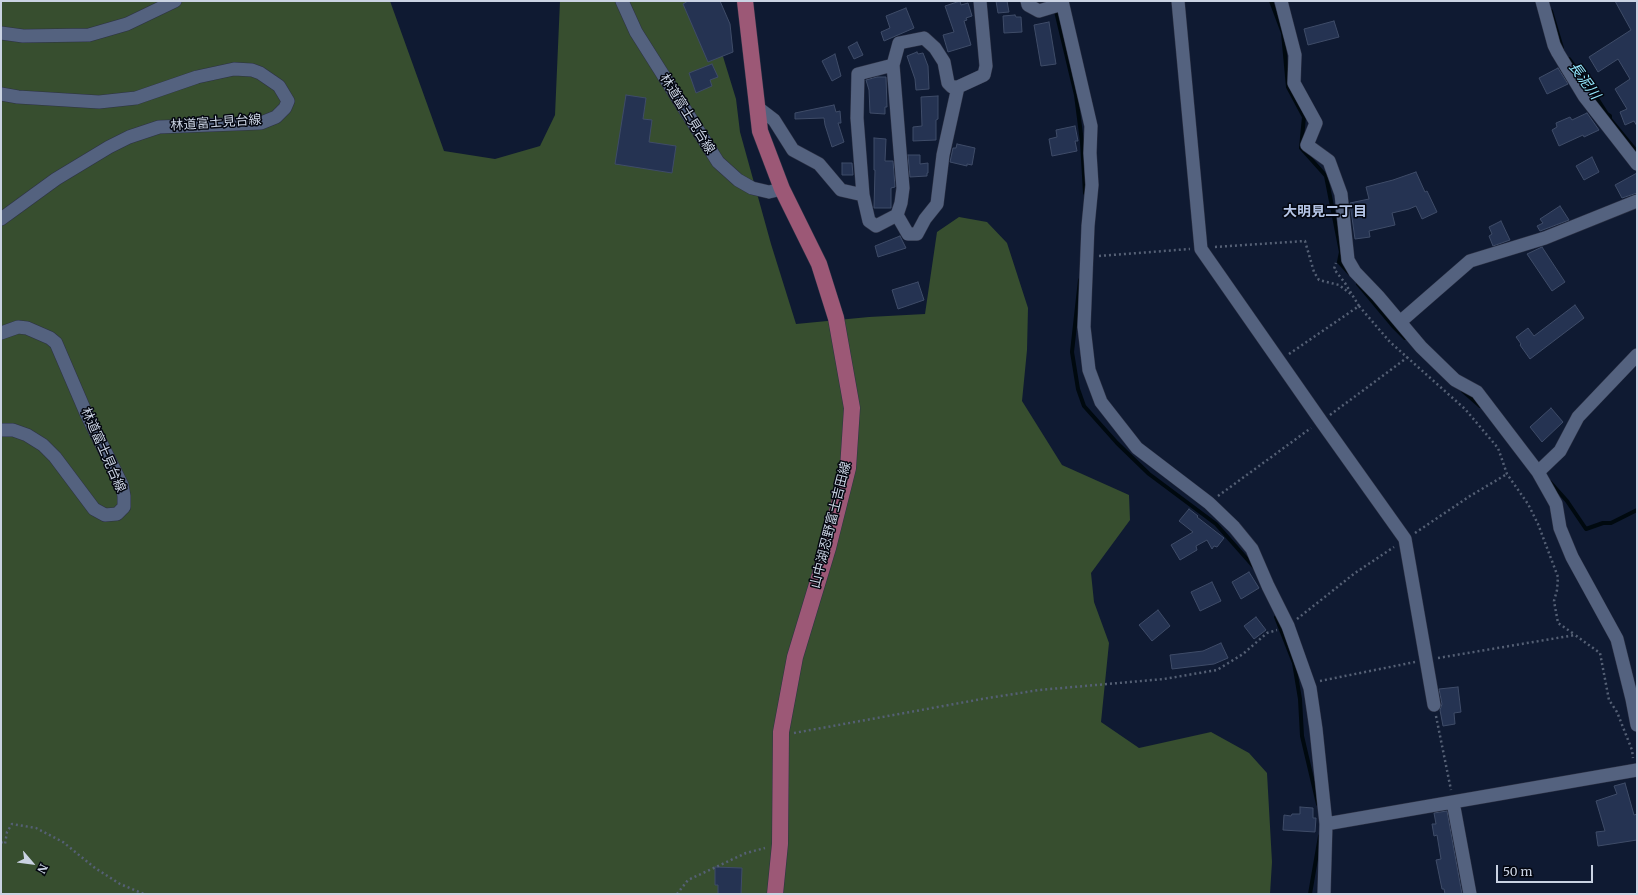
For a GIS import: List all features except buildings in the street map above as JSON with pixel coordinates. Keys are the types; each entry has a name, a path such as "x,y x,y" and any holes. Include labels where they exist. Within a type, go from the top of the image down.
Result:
{"main road":[{"name":"山中湖忍野富士吉田線","path":"745,1 760,131 782,189 819,264 836,318 852,408 848,468 828,548 795,657 781,732 780,844 775,894"}],"street":[{"path":"1,33 23,36 89,35 127,24 175,1"},
{"name":"林道富士見台線","path":"622,1 636,32 718,162 738,180 752,188 769,192 782,189"},
{"path":"892,65 858,74 857,118 863,195 869,221 876,226 897,215 901,203 903,188 892,65 899,43 924,38 935,48 944,62 948,83 952,86 958,87 984,75 986,66 980,1"},
{"path":"1027,1 1028,5 1039,11 1062,2 1091,126 1090,153 1092,185 1086,257 1084,327 1089,370 1101,402 1136,448 1209,503 1252,549 1288,626 1308,683 1316,729 1326,824 1324,894"},
{"path":"1178,1 1201,249 1405,539 1434,705"},
{"path":"1282,1 1296,55 1294,83 1316,123 1307,146 1329,161 1340,194 1348,260 1355,272 1421,347 1455,380 1477,392 1538,472 1556,504 1560,528 1572,557 1617,639 1637,725"},
{"path":"1542,1 1554,45 1558,53 1584,96 1637,164"},
{"name":"林道富士見台線","path":"1,94 18,97 92,102 136,98 197,77 234,69 252,70 260,73 279,86 288,101 285,108 276,116 261,123 159,127 129,137 108,147 56,179 1,219"},
{"path":"897,215 908,234 917,234 925,219 936,204 945,148 958,87"},
{"path":"757,107 774,120 793,150 819,164 841,190 863,195"},
{"path":"1400,322 1470,261 1545,238 1637,201"},
{"name":"林道富士見台線","path":"1,332 18,327 27,328 50,338 56,343 86,413 122,485 124,508 117,514 105,515 94,509 54,456 43,445 27,435 13,430 1,430"},
{"path":"1538,472 1560,451 1578,417 1637,355"},
{"path":"1326,824 1636,773"},
{"path":"1453,802 1470,894"}],"path":[{"path":"1086,257 1305,241 1314,272 1319,280 1339,285 1352,295"},
{"path":"1348,255 1335,264 1334,269 1345,283 1359,306 1390,342 1466,409 1498,448 1507,474 1528,504 1538,524 1558,577 1554,601 1558,623 1600,653 1609,700 1617,712 1632,750 1636,773"},
{"path":"1279,361 1359,306"},
{"path":"781,732 795,733 1032,691 1164,679 1217,670 1243,654 1267,633 1288,626"},
{"path":"1308,683 1426,660 1575,635"},
{"path":"1434,705 1453,802"},
{"path":"1,842 5,844 7,832 12,824 36,828 63,842 95,868 120,884 144,894"},
{"path":"677,894 688,880 746,853 780,844"}],"green space":[{"path":"1,1 390,1 444,151 495,159 540,146 555,115 560,1 706,1 736,99 740,132 771,244 796,324 869,317 925,314 937,232 959,217 987,222 1007,243 1028,308 1027,350 1022,401 1062,465 1129,495 1130,520 1091,573 1094,602 1109,643 1101,722 1139,748 1211,732 1249,753 1267,773 1272,862 1270,894 1,894"}],"waterway":[{"path":"1271,1 1283,33 1288,87 1304,117 1301,148 1326,176 1341,252 1339,262 1350,274"},
{"path":"1055,7 1076,95 1082,142 1085,193"},
{"name":"長泥川","path":"1551,11 1562,48"},
{"name":"長泥川","path":"1569,59 1607,114 1610,116 1610,119 1637,152"},
{"path":"1080,280 1072,352 1078,389 1084,406 1117,443 1149,474 1216,524 1254,567"},
{"path":"1358,284 1405,338"},
{"path":"1463,391 1480,406"},
{"path":"1550,482 1567,501 1586,529 1603,523 1611,523 1637,510"},
{"path":"1276,617 1294,663 1300,699 1302,736 1318,804"},
{"path":"1310,894 1320,836"}],"district":[{"name":"大明見二丁目","path":"1325,212"}]}
